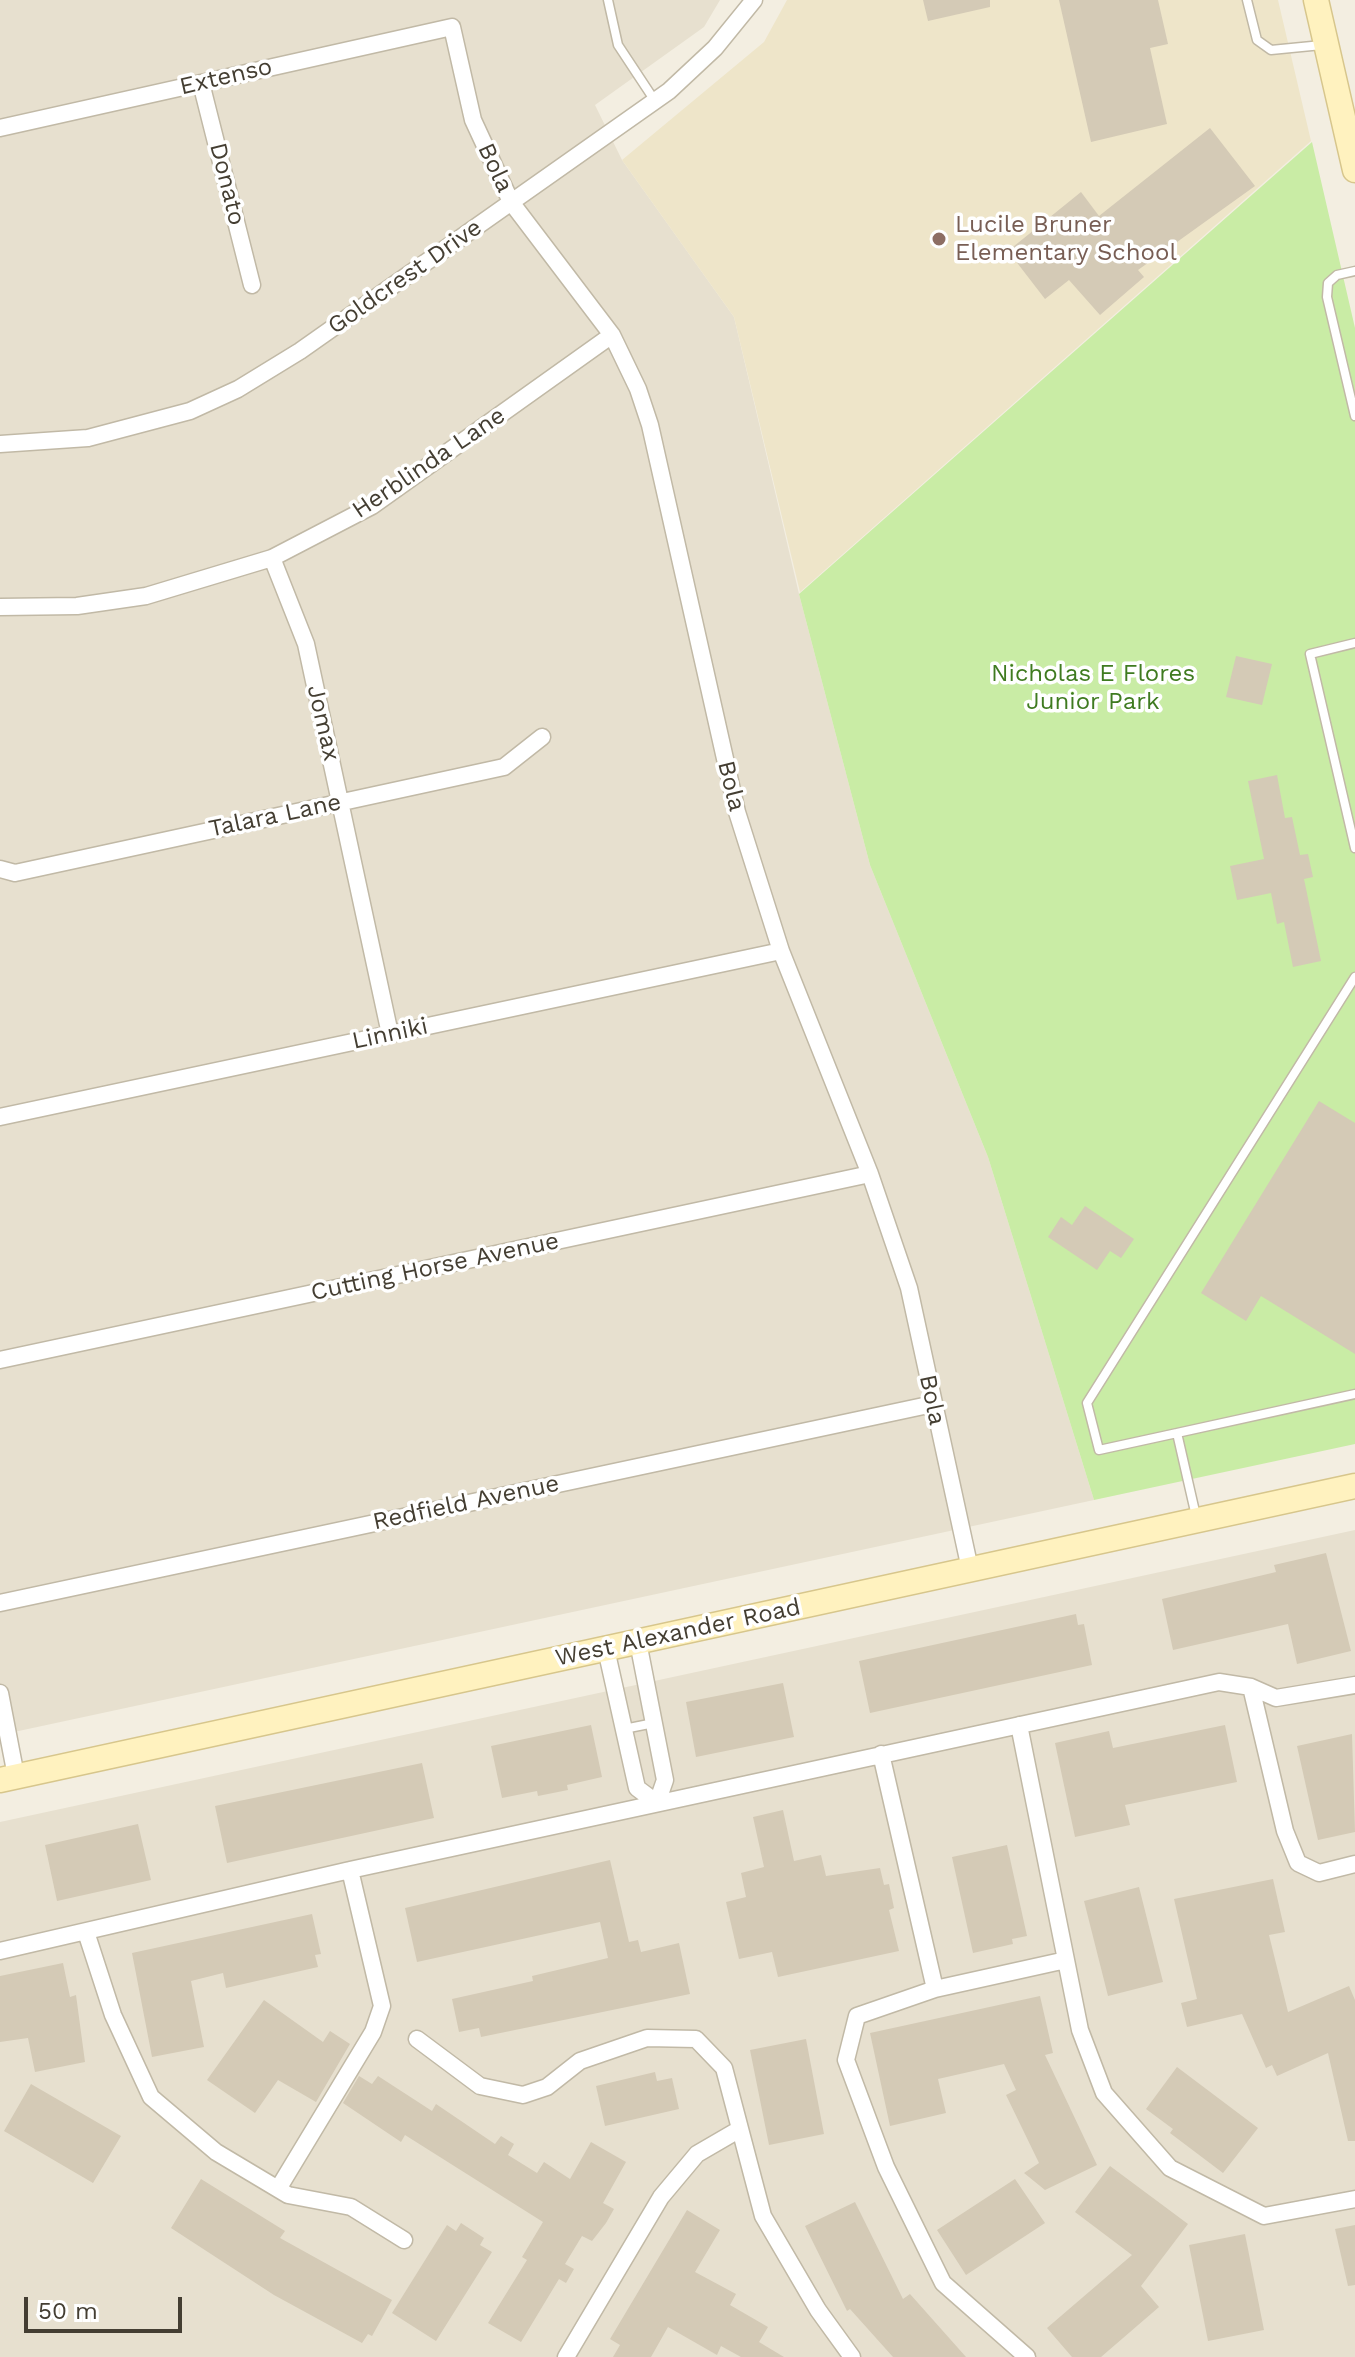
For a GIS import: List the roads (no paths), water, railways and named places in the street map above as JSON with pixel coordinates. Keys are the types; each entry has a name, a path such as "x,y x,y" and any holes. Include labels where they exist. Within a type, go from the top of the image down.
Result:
{"main road":[{"path":"1316,0 1355,170"},
{"name":"West Alexander Road","path":"8,1778 1355,1486"}],"street":[{"name":"Goldcrest Drive","path":"0,444 88,438 190,411 238,389 300,351 655,101 715,48 754,0"},
{"name":"Extenso","path":"0,128 452,27"},
{"name":"Bola","path":"452,27 473,120 511,202 612,335 638,389 650,425 737,812 781,951 870,1174 909,1288 970,1569"},
{"name":"Donato","path":"201,83 252,285"},
{"name":"Herblinda Lane","path":"0,607 77,606 146,596 272,558 372,506 612,335"},
{"name":"Jomax","path":"272,558 306,644 390,1034"},
{"name":"Talara Lane","path":"0,869 15,873 504,767 542,737"},
{"name":"Linniki","path":"0,1117 781,951"},
{"name":"Cutting Horse Avenue","path":"0,1360 870,1174"},
{"name":"Redfield Avenue","path":"0,1603 933,1404"},
{"path":"638,1642 665,1780 657,1803"},
{"path":"606,1649 637,1788 657,1803"},
{"path":"0,1951 350,1870 1219,1682 1251,1687 1276,1698 1355,1685"},
{"path":"1251,1687 1285,1831 1298,1863 1319,1873 1355,1864"},
{"path":"0,1693 8,1778"},
{"path":"1019,1725 1080,2030 1104,2093 1170,2168 1264,2216 1355,2199"},
{"path":"881,1754 935,1989"},
{"path":"278,2189 373,2032 382,2006 350,1870"},
{"path":"86,1932 113,2015 151,2097 216,2152 288,2195 351,2207 404,2240"},
{"path":"1027,2357 943,2283 886,2167 846,2060 857,2016 935,1989 1066,1960"},
{"path":"417,2039 480,2086 523,2095 547,2087 580,2061 647,2038 696,2039 724,2068 763,2216 818,2310 852,2357"},
{"path":"566,2357 661,2197 697,2154 740,2129"}],"lane":[{"path":"608,0 618,45 655,101"},
{"path":"1247,0 1257,40 1271,50 1327,45"},
{"path":"1355,271 1337,275 1328,283 1327,297 1355,416"},
{"path":"1355,643 1310,654 1355,848"},
{"path":"1355,977 1087,1403 1099,1450 1355,1394"},
{"path":"1177,1433 1197,1521"},
{"path":"624,1729 654,1723"}],"place":[{"name":"Lucile Bruner Elementary School","path":"939,239"}],"park label":[{"name":"Nicholas E Flores Junior Park","path":"1093,688"}]}
